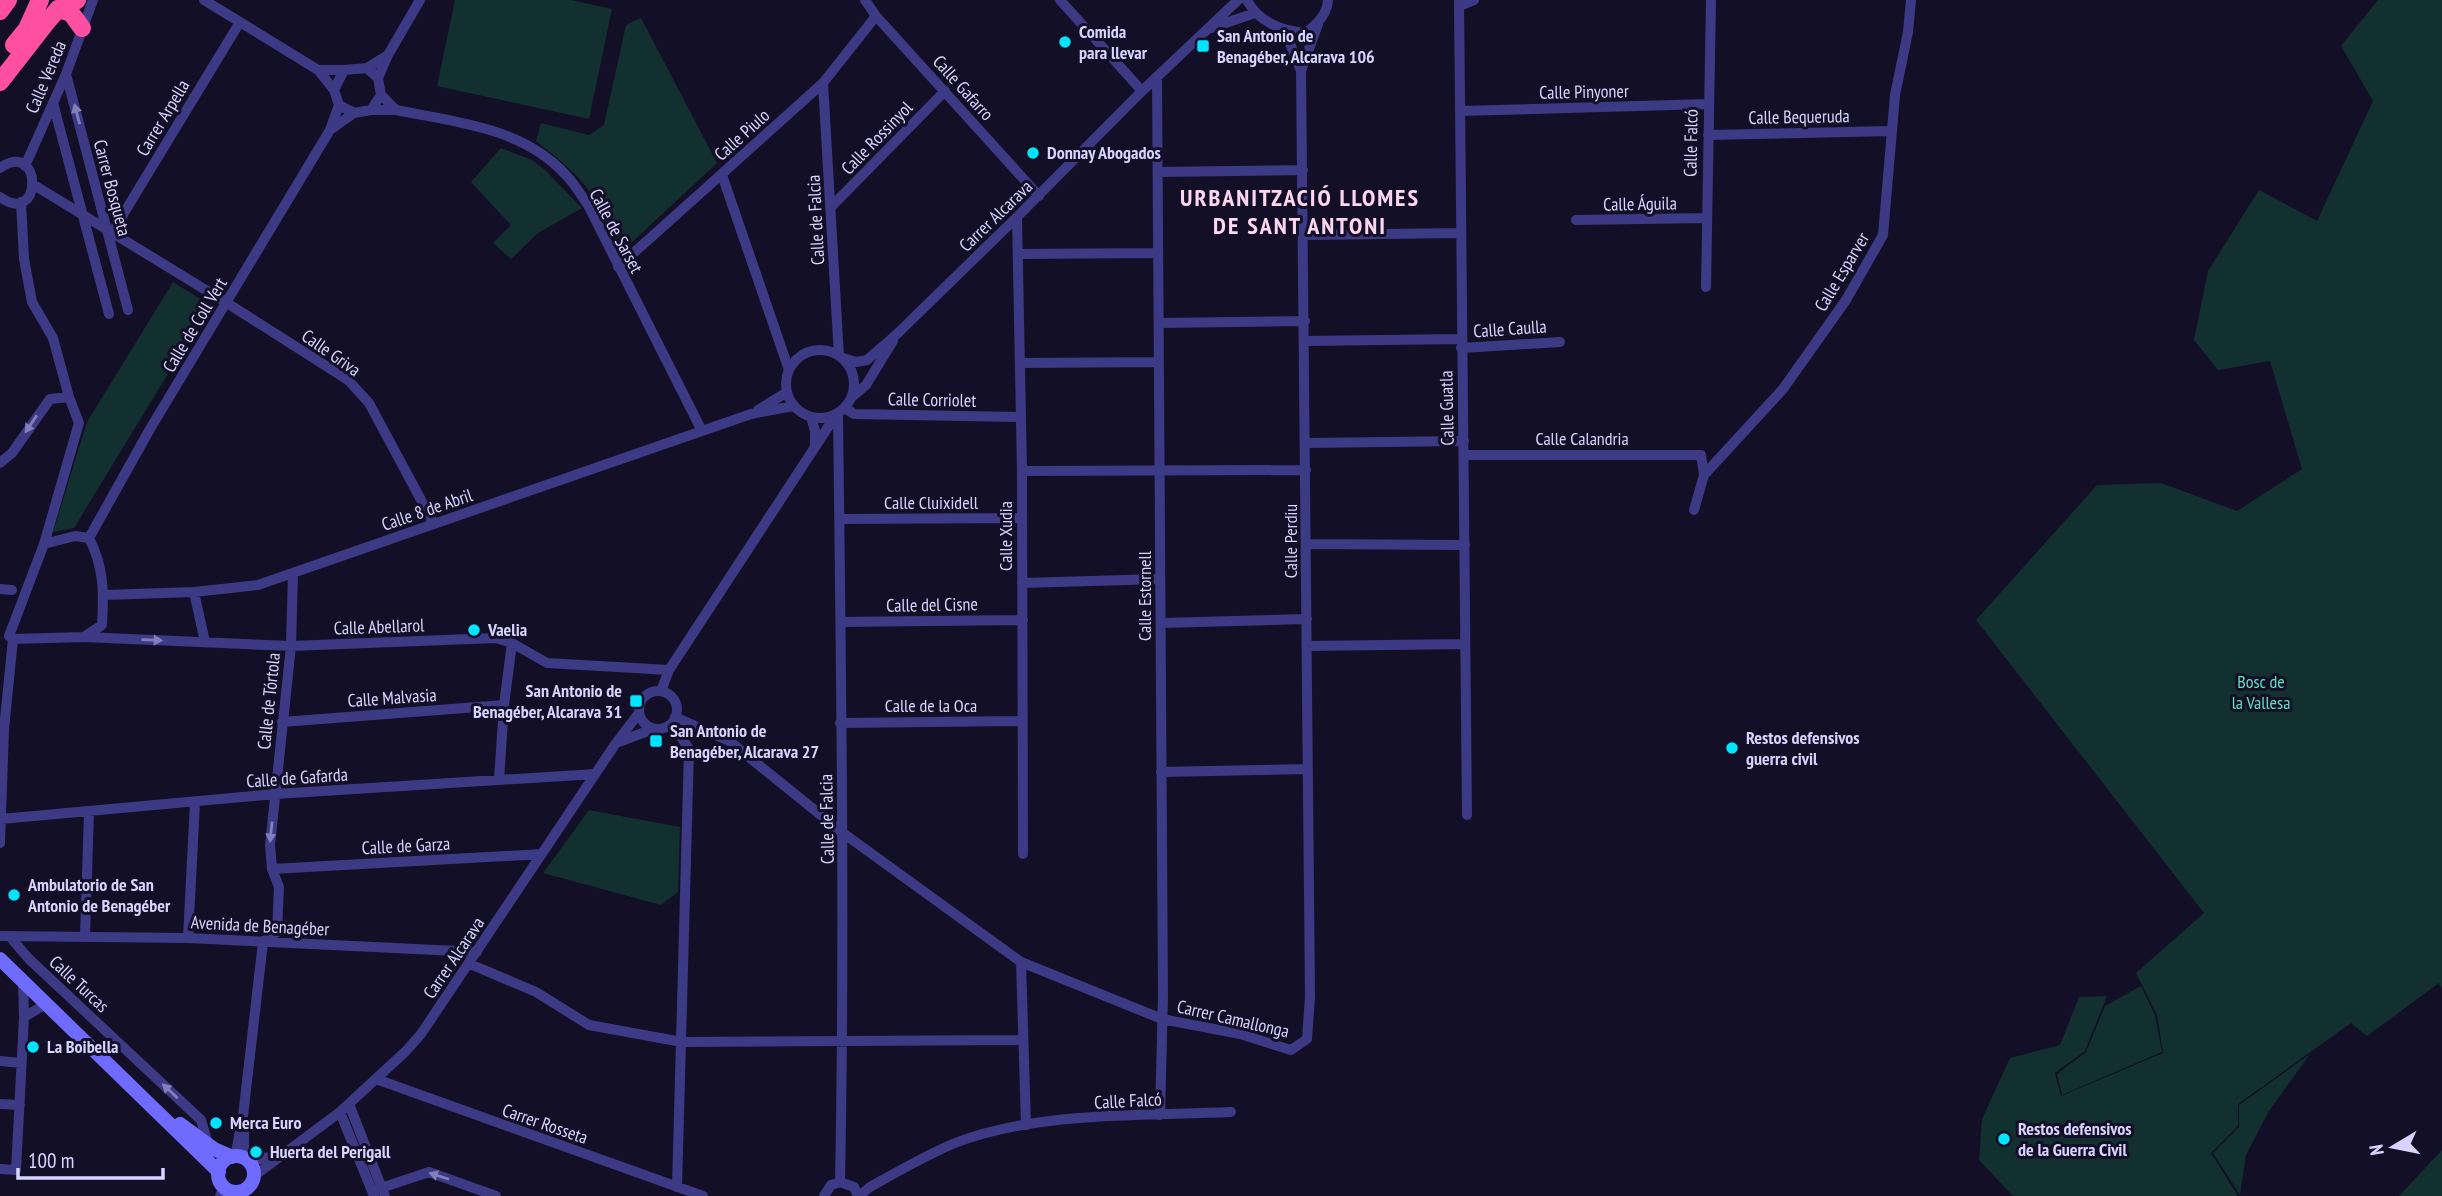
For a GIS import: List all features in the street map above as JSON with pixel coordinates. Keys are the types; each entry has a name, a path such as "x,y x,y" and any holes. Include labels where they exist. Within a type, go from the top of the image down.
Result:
{"highway":[{"path":"0,11 8,0"},
{"path":"0,47 38,0"},
{"path":"0,65 26,29 38,0"},
{"path":"0,82 58,9 77,0"},
{"path":"58,9 71,13 82,28"}],"main road":[{"path":"0,959 219,1172"},
{"path":"144,1098 208,1145 240,1158 253,1167 249,1187 237,1192 226,1192 219,1172 223,1162 240,1158"}],"street":[{"name":"Calle Vereda","path":"24,166 66,74 93,0"},
{"path":"204,0 318,70 334,90 339,105 354,113 371,110 381,95"},
{"name":"Calle Gafarro","path":"865,0 876,16 1039,196"},
{"path":"1060,0 1142,91"},
{"name":"Carrer Alcarava","path":"841,357 856,362 867,360 897,334 1237,0"},
{"path":"1247,0 1255,13 1285,31 1305,33 1318,24"},
{"name":"Calle Perdiu","path":"1301,71 1318,24 1328,6 1328,0"},
{"path":"1459,3 1474,0"},
{"name":"Calle Falcó","path":"1706,287 1711,0"},
{"name":"Calle Esparver","path":"1704,475 1783,389 1846,300 1882,235 1895,95 1908,32 1910,0"},
{"path":"396,110 381,95 378,78 418,2"},
{"name":"Calle Guatla","path":"1459,3 1467,815"},
{"name":"Carrer Alcarava","path":"1205,31 1255,13"},
{"name":"Calle Piulo","path":"618,267 823,83 876,16"},
{"name":"Carrer Arpella","path":"110,230 240,22"},
{"name":"Calle Perdiu","path":"1285,31 1301,71 1310,1010"},
{"path":"318,70 367,68 388,55"},
{"path":"367,68 378,78"},
{"path":"334,90 344,70"},
{"name":"Carrer Bosqueta","path":"66,74 110,230 128,310"},
{"name":"Calle Estornell","path":"1157,77 1162,1019 1160,1115"},
{"name":"Calle de Falcia","path":"823,83 841,357"},
{"name":"Calle Rossinyol","path":"832,206 945,91"},
{"name":"Carrer Bosqueta","path":"53,103 109,314"},
{"name":"Calle Pinyoner","path":"1460,111 1708,104"},
{"name":"Calle de Coll Vert","path":"89,538 150,429 330,130 339,105"},
{"name":"Calle de Sarset","path":"371,110 396,110 485,128 526,143 565,173 588,205 702,431"},
{"name":"Calle de Coll Vert","path":"330,130 354,113"},
{"name":"Calle Bequeruda","path":"1708,135 1892,131"},
{"path":"0,168 12,163 24,166 32,174 34,185 30,195 21,202 7,202 0,197"},
{"path":"1158,172 1303,170"},
{"path":"722,175 789,370 787,391 793,406 811,417 820,419 840,412"},
{"name":"Calle Griva","path":"34,185 228,303 348,380 369,403 434,524"},
{"path":"0,843 7,637 44,544 79,423 53,338 32,302 24,259 21,202"},
{"name":"Calle Xudia","path":"1017,217 1022,471 1023,854"},
{"name":"Calle Águila","path":"1576,220 1706,218"},
{"path":"1304,235 1461,233"},
{"path":"1019,254 1158,253"},
{"path":"1158,323 1305,321"},
{"name":"Carrer Alcarava","path":"852,396 866,385 897,334"},
{"name":"Calle Caulla","path":"1305,341 1461,344 1560,342"},
{"path":"661,691 669,670 815,446 852,396 853,376 841,357 825,350 804,354 789,370"},
{"path":"1020,363 1159,362"},
{"name":"Calle 8 de Abril","path":"751,414 787,391"},
{"path":"0,463 12,453 50,399 69,397"},
{"name":"Calle 8 de Abril","path":"104,595 194,592 258,586 751,414 793,406"},
{"name":"Calle de Falcia","path":"840,412 840,723 844,833 840,1182"},
{"name":"Calle Corriolet","path":"840,412 1021,417"},
{"path":"811,417 815,446"},
{"path":"1306,443 1464,441"},
{"name":"Calle Calandria","path":"1464,455 1701,455 1704,475"},
{"path":"1022,471 1306,470"},
{"path":"1694,510 1704,475"},
{"name":"Calle Cluixidell","path":"839,519 1022,518"},
{"path":"44,544 75,536 89,538 99,557 104,595 102,625 84,637"},
{"path":"1306,544 1465,545"},
{"name":"Calle de Tórtola","path":"240,1158 246,1141 243,1116 263,942 276,932 279,887 272,869 270,845 291,646 293,573"},
{"path":"1022,583 1160,579"},
{"path":"0,589 12,590"},
{"path":"194,592 205,642"},
{"path":"1160,623 1307,619"},
{"name":"Calle del Cisne","path":"841,622 1023,620"},
{"name":"Calle Abellarol","path":"7,637 84,637 291,646 496,638 512,643 547,663 669,670"},
{"path":"499,780 504,705 512,643"},
{"path":"1307,646 1465,644"},
{"path":"653,729 645,724 639,713 642,699 651,692 661,691 675,701 674,720 690,748 677,1187"},
{"name":"Calle Malvasia","path":"282,722 504,705"},
{"name":"Carrer Alcarava","path":"249,1187 279,1156 349,1104 421,1034 616,743 639,713"},
{"path":"616,743 653,729 662,729 674,720"},
{"name":"Carrer Camallonga","path":"674,720 729,741 844,833 1021,962 1162,1019 1240,1034 1291,1050 1307,1039 1310,1010"},
{"name":"Calle de la Oca","path":"840,723 1023,721"},
{"path":"1161,772 1308,769"},
{"name":"Calle de Gafarda","path":"1,819 275,794 595,774"},
{"path":"188,938 195,802"},
{"path":"85,937 89,812"},
{"name":"Calle de Garza","path":"272,869 542,854"},
{"name":"Avenida de Benagéber","path":"5,937 38,935 188,938 477,952"},
{"name":"Calle Turcas","path":"5,937 201,1120 208,1145"},
{"path":"824,1196 831,1185 840,1182 854,1188 859,1196 895,1173 956,1143 1026,1125 1021,962"},
{"path":"470,964 536,992 589,1025 681,1042 1023,1040"},
{"path":"0,1169 16,1170 24,1017 23,981"},
{"path":"24,1017 47,1004"},
{"path":"0,1061 21,1063"},
{"name":"Carrer Rosseta","path":"376,1079 703,1196"},
{"path":"0,1104 20,1105"},
{"path":"349,1104 378,1193"},
{"path":"340,1112 378,1193"},
{"name":"Calle Falcó","path":"1026,1125 1073,1119 1231,1112"},
{"name":"Carrer Alcarava","path":"240,1158 279,1156"},
{"path":"378,1193 429,1172 496,1196"}],"green space":[{"path":"455,0 571,0 612,9 589,119 437,86"},
{"name":"Bosc de la Vallesa","path":"2378,0 2442,0 2442,989 2439,983 2367,1036 2351,1023 2238,1104 2238,1126 2211,1153 2238,1196 2013,1196 1979,1160 1982,1119 2010,1058 2060,1045 2079,997 2107,996 2085,1051 2055,1073 2061,1096 2163,1053 2157,1015 2136,973 2204,913 1976,620 2097,485 2161,483 2237,511 2302,469 2270,361 2218,370 2194,340 2208,271 2259,190 2317,221 2373,101 2341,46"},
{"path":"641,18 717,163 629,245 622,246 613,237 589,190 568,167 536,141 541,123 589,135 604,125 626,25"},
{"path":"501,148 532,160 582,208 538,233 511,259 493,243 511,225 471,182"},
{"path":"173,282 210,305 74,528 53,532 87,422"},
{"path":"589,810 680,827 678,892 661,905 543,873"},
{"path":"2141,986 2155,1015 2162,1052 2062,1095 2057,1074 2086,1052 2105,1006"},
{"path":"2310,1054 2269,1111 2246,1155 2240,1195 2213,1153 2239,1127 2239,1105"},
{"path":"2442,1150 2442,1196 2399,1196"}],"place":[{"name":"Comida para llevar","path":"1065,42"},
{"name":"San Antonio de Benagéber, Alcarava 106","path":"1203,46"},
{"name":"Donnay Abogados","path":"1033,153"},
{"name":"Vaelia","path":"474,630"},
{"name":"San Antonio de Benagéber, Alcarava 31","path":"636,701"},
{"name":"San Antonio de Benagéber, Alcarava 27","path":"656,741"},
{"name":"Restos defensivos guerra civil","path":"1732,748"},
{"name":"Ambulatorio de San Antonio de Benagéber","path":"14,895"},
{"name":"La Boibella","path":"33,1047"},
{"name":"Merca Euro","path":"216,1123"},
{"name":"Restos defensivos de la Guerra Civil","path":"2004,1139"},
{"name":"Huerta del Perigall","path":"256,1152"}],"district":[{"name":"URBANITZACIÓ LLOMES DE SANT ANTONI","path":"1300,212"}]}
